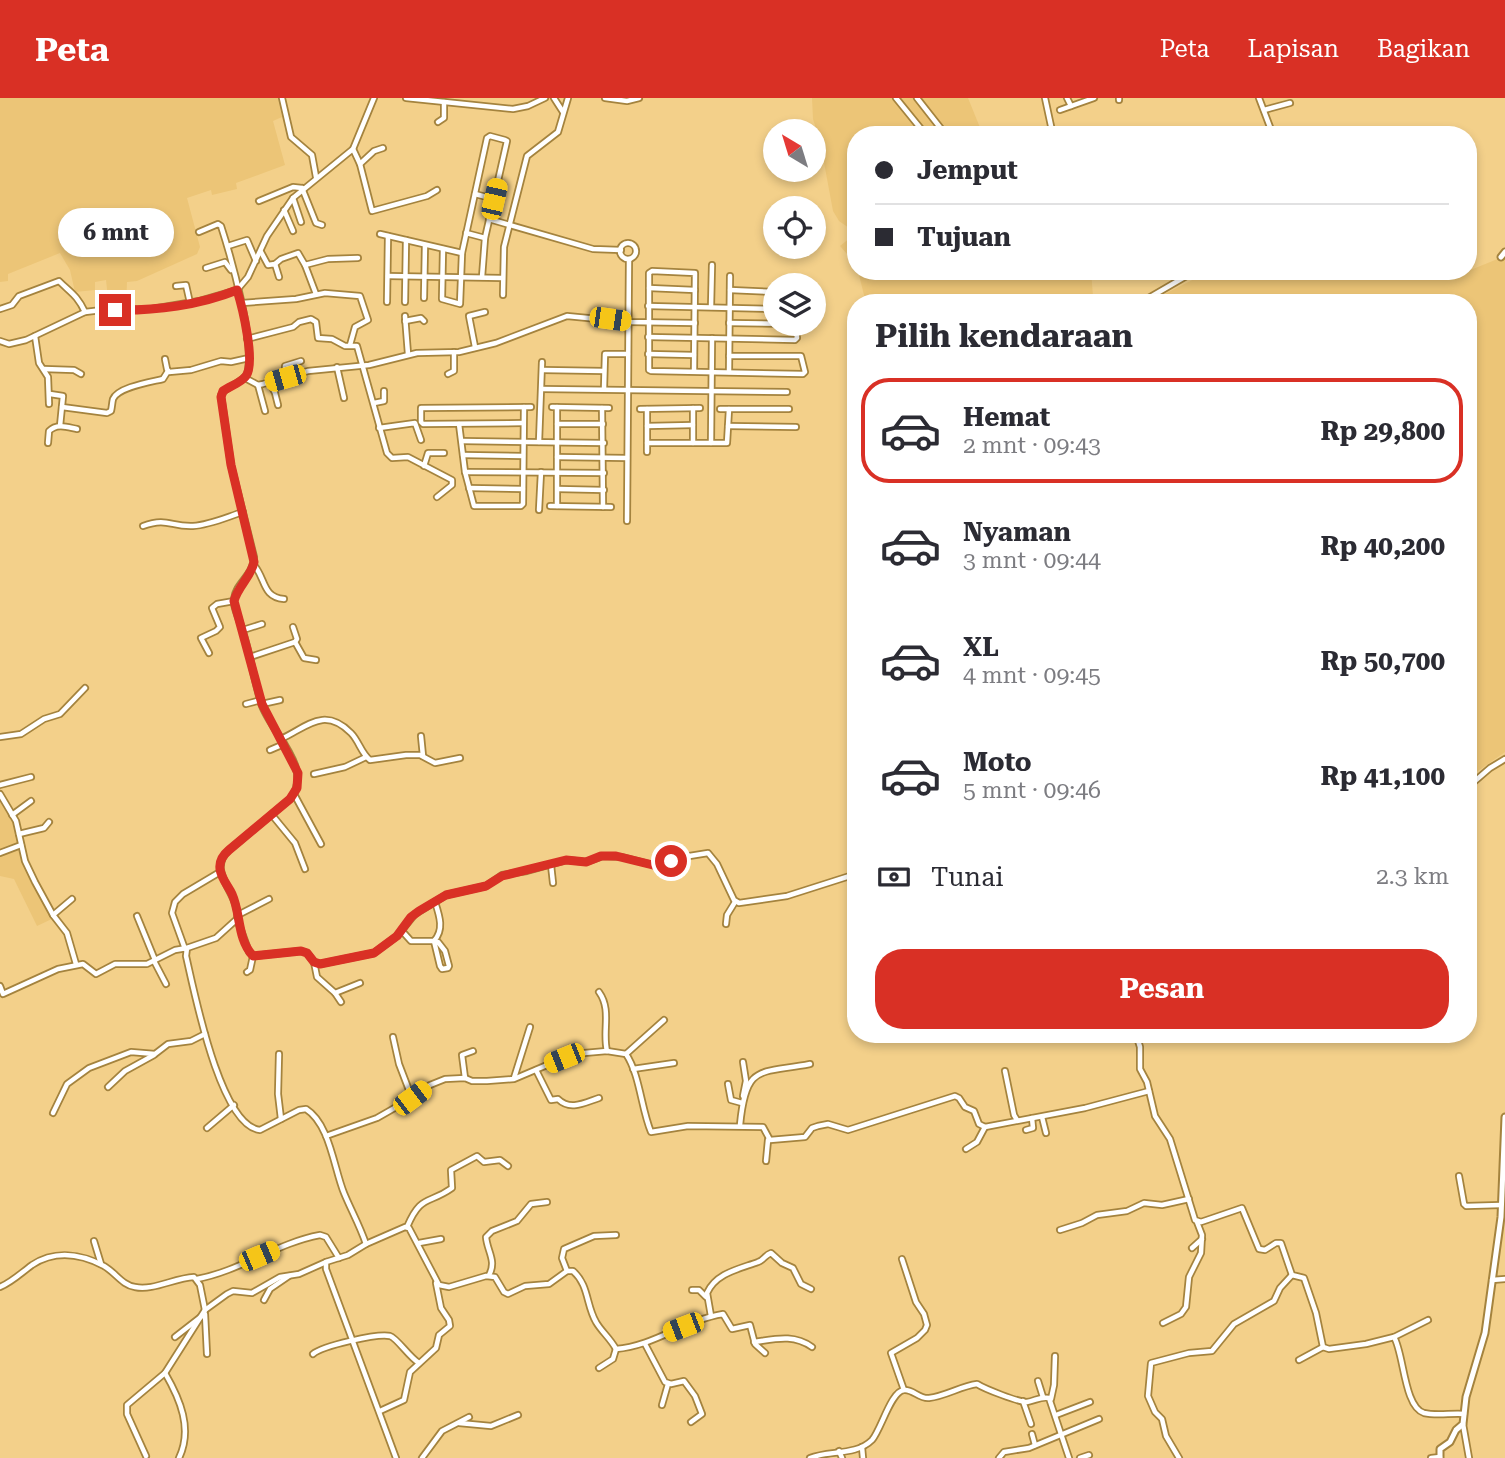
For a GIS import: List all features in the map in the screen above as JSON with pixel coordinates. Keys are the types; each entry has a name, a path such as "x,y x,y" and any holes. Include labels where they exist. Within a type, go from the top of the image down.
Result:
{"street":[{"path":"282,98 291,137 312,155 316,177"},
{"path":"0,341 14,344 85,313 152,309 190,303 237,290 248,277 260,251 293,198 353,149 374,98"},
{"path":"406,98 513,109 545,98"},
{"path":"555,98 564,113"},
{"path":"503,295 504,247 527,156 534,148 556,135 568,98"},
{"path":"605,98 626,101 639,98"},
{"path":"897,98 919,126"},
{"path":"918,98 939,126"},
{"path":"1045,98 1051,126"},
{"path":"1067,98 1071,106"},
{"path":"1060,110 1094,98"},
{"path":"1260,98 1270,126"},
{"path":"438,122 444,118 444,102"},
{"path":"1264,110 1290,103"},
{"path":"443,248 443,300 459,304 462,301 462,253 488,137 507,141 485,238 482,278"},
{"path":"360,164 373,151 383,148"},
{"path":"353,149 373,211 426,196 437,190"},
{"path":"259,201 293,187 302,188"},
{"path":"302,188 316,223 322,225"},
{"path":"475,194 494,199"},
{"path":"293,198 301,222"},
{"path":"284,209 293,231"},
{"path":"489,219 593,249 621,250"},
{"path":"199,232 220,225 242,303 249,359 249,370 245,379 225,389 221,395 231,465 254,557 254,565 235,594 234,601 261,702 298,773 294,794 222,859 220,872 231,892 237,917 253,956 250,970 247,972"},
{"path":"466,233 485,238"},
{"path":"380,234 462,253"},
{"path":"387,302 388,236"},
{"path":"228,246 247,240 256,261"},
{"path":"405,302 406,240"},
{"path":"424,298 425,244"},
{"path":"625,244 635,247 636,255 629,259 622,256 621,250 625,244"},
{"path":"260,251 268,265 298,253 316,294"},
{"path":"304,265 328,259 358,258"},
{"path":"626,521 629,259"},
{"path":"206,268 225,262 234,276"},
{"path":"275,264 279,277"},
{"path":"711,307 712,265"},
{"path":"694,372 694,272 650,272 649,370 694,372 803,374 801,356 729,355"},
{"path":"388,276 503,278"},
{"path":"729,372 730,276"},
{"path":"1155,294 1180,280"},
{"path":"0,309 12,305 19,296 59,281 65,289 78,297 85,313"},
{"path":"176,286 186,285 190,303"},
{"path":"649,288 695,290"},
{"path":"730,290 763,291"},
{"path":"242,303 332,293 362,298 368,320 355,327 350,345"},
{"path":"649,306 763,309"},
{"path":"475,348 468,316 485,312"},
{"path":"245,379 258,385 308,371 363,366 408,354 475,348 567,316 629,322 695,323"},
{"path":"408,354 405,318 421,318 424,321"},
{"path":"247,339 293,327 299,322 311,319 316,322 318,338 358,347 388,456 408,457 454,483 437,498"},
{"path":"648,337 797,338 794,324 729,323"},
{"path":"35,336 39,363 48,377 49,404"},
{"path":"711,443 712,338"},
{"path":"448,374 454,371 453,352"},
{"path":"604,389 605,354 628,354"},
{"path":"648,354 694,355"},
{"path":"62,407 107,413 111,411 113,397 117,393 163,379 168,372 165,359"},
{"path":"168,372 191,370 221,361 249,359"},
{"path":"285,378 285,366 301,361"},
{"path":"539,442 542,362"},
{"path":"337,367 344,398"},
{"path":"44,369 74,370 81,374"},
{"path":"543,370 604,371"},
{"path":"270,383 278,405"},
{"path":"258,385 265,411"},
{"path":"542,389 787,391"},
{"path":"374,403 384,401 384,391"},
{"path":"50,394 63,396 60,426"},
{"path":"523,423 424,424 421,415 423,407 531,407"},
{"path":"459,424 465,472 474,506 522,506 524,407"},
{"path":"557,506 557,424 554,407 609,408"},
{"path":"602,408 603,507"},
{"path":"693,408 693,443"},
{"path":"640,409 700,408"},
{"path":"647,409 647,452"},
{"path":"720,409 789,409"},
{"path":"647,443 728,443 729,409"},
{"path":"379,428 415,423 421,440"},
{"path":"557,424 603,424"},
{"path":"647,426 693,425"},
{"path":"48,443 49,431 60,426 77,429"},
{"path":"728,426 796,427"},
{"path":"462,441 604,443"},
{"path":"424,466 428,453 444,453"},
{"path":"463,455 523,456"},
{"path":"557,457 627,458"},
{"path":"465,472 604,473"},
{"path":"539,510 541,472"},
{"path":"469,488 523,489"},
{"path":"558,489 604,491"},
{"path":"550,506 611,508"},
{"path":"143,526 161,520 177,525 196,526 243,512"},
{"path":"254,565 269,594 284,598"},
{"path":"209,653 201,638 220,627 212,608 217,604 234,601"},
{"path":"243,629 262,624"},
{"path":"293,627 297,639 295,642 304,658 316,660"},
{"path":"250,657 295,642"},
{"path":"0,737 21,734 44,719 60,715 85,688"},
{"path":"246,704 280,700"},
{"path":"270,750 317,719 324,718 349,731 366,757 372,760 406,754 423,757 435,763 460,758"},
{"path":"421,736 423,757"},
{"path":"314,774 345,767 366,757"},
{"path":"1477,779 1505,760"},
{"path":"0,785 32,777"},
{"path":"0,794 12,815 25,861 53,915 67,933 76,964"},
{"path":"294,794 321,844"},
{"path":"12,815 31,801"},
{"path":"272,815 295,843 305,869"},
{"path":"19,834 44,828 49,822"},
{"path":"0,853 21,845"},
{"path":"314,962 320,964 374,953 402,931 411,917 452,893 486,886 502,876 568,860 586,862 603,856 661,867 677,858 705,853 711,855 717,863 735,902"},
{"path":"551,865 553,883"},
{"path":"220,872 183,894 175,902 172,913 186,948 216,1073 234,1105 253,1129 260,1130 299,1110 306,1110 314,1116 326,1136 344,1193 357,1217 366,1244"},
{"path":"735,902 766,901 847,877"},
{"path":"53,915 72,899"},
{"path":"0,986 2,995 58,969 76,964 86,965 96,974 115,964 137,965 155,961 175,950 216,938 237,917 269,900"},
{"path":"402,931 411,941 434,942 438,942 443,946 448,968 441,967 434,942 442,922 435,902"},
{"path":"726,924 726,915 735,902"},
{"path":"137,916 166,984"},
{"path":"253,956 301,951 307,953 314,962 317,977 341,1002"},
{"path":"335,993 360,983"},
{"path":"599,992 606,1006 604,1037 607,1051"},
{"path":"326,1136 377,1118 437,1081 465,1078 472,1081 514,1079 573,1054 607,1051 626,1054 651,1035 664,1020"},
{"path":"514,1079 530,1027"},
{"path":"108,1087 125,1071 168,1044 191,1041 205,1034"},
{"path":"393,1037 399,1064 412,1098"},
{"path":"1139,1043 1140,1069 1147,1082 1155,1116 1170,1139 1202,1239 1200,1256 1189,1277 1186,1307 1175,1318 1163,1323"},
{"path":"465,1078 463,1055 473,1051"},
{"path":"53,1113 67,1084 89,1068 131,1052 155,1054"},
{"path":"279,1054 278,1094 281,1120"},
{"path":"626,1054 634,1069 640,1101 651,1132 682,1126 763,1127 768,1139 766,1161"},
{"path":"740,1125 746,1081 743,1062"},
{"path":"634,1069 674,1063"},
{"path":"742,1102 752,1079 760,1072 810,1064"},
{"path":"536,1070 551,1100 558,1099 570,1106 599,1098"},
{"path":"1005,1071 1017,1120"},
{"path":"728,1084 732,1100 742,1102"},
{"path":"768,1139 805,1137 813,1127 828,1124 848,1130 955,1096 964,1106 974,1111 979,1125 985,1127 1042,1117 1149,1091"},
{"path":"207,1128 234,1105"},
{"path":"1042,1117 1046,1133"},
{"path":"1469,1458 1463,1424 1464,1414 1466,1397 1484,1337 1491,1280 1502,1229 1505,1117"},
{"path":"1026,1130 1033,1128 1032,1118"},
{"path":"966,1149 977,1142 985,1127"},
{"path":"175,1337 230,1292 252,1293 280,1277 339,1258 407,1227 413,1213 423,1202 452,1188 451,1171 477,1156 484,1162 500,1160 508,1166"},
{"path":"1459,1176 1466,1206 1503,1207"},
{"path":"1060,1230 1097,1215 1127,1211 1144,1203 1162,1205 1189,1199"},
{"path":"489,1275 493,1263 485,1240 488,1234 517,1221 531,1204 547,1202"},
{"path":"1197,1222 1242,1208 1259,1249 1265,1250 1279,1242 1283,1244 1292,1275"},
{"path":"380,1411 404,1400 408,1390 408,1376 416,1361 436,1348 439,1335 448,1329 450,1323 441,1308 436,1282 419,1243 407,1227"},
{"path":"0,1287 34,1264 55,1256 73,1256 101,1265 125,1284 138,1288 149,1288 180,1278 197,1279 219,1274 289,1243 320,1235 326,1237 339,1258"},
{"path":"567,1271 562,1258 564,1249 594,1236 616,1235"},
{"path":"419,1243 442,1239"},
{"path":"1192,1248 1202,1239"},
{"path":"94,1241 101,1265"},
{"path":"711,1316 708,1289 738,1267 760,1261 771,1252 782,1263 793,1268 801,1284 811,1289"},
{"path":"902,1259 927,1325 923,1333 891,1353 904,1390"},
{"path":"326,1262 328,1274 396,1458"},
{"path":"436,1282 449,1287 489,1275 495,1277 508,1294 525,1286 549,1284 567,1271 573,1271 581,1280 596,1322 616,1349 613,1359 599,1368"},
{"path":"264,1300 270,1289 293,1274"},
{"path":"1292,1275 1304,1278 1316,1313 1323,1347"},
{"path":"1180,1458 1167,1438 1161,1417 1155,1412 1148,1396 1151,1363 1212,1350 1234,1324 1274,1301 1292,1275"},
{"path":"197,1279 205,1312 207,1354"},
{"path":"1491,1280 1505,1279"},
{"path":"692,1290 699,1290 707,1298"},
{"path":"146,1456 126,1410 127,1405 165,1373 205,1312"},
{"path":"616,1349 645,1343 711,1316 725,1315 732,1329 760,1322"},
{"path":"1299,1360 1323,1347 1329,1349 1359,1345 1394,1337 1428,1320"},
{"path":"751,1326 754,1342 765,1353"},
{"path":"313,1354 319,1349 354,1339 390,1336 416,1361"},
{"path":"754,1342 789,1337 802,1340 812,1347"},
{"path":"1394,1337 1410,1397 1417,1409 1425,1413 1464,1414"},
{"path":"645,1343 668,1384 662,1405"},
{"path":"1055,1356 1056,1368 1051,1399 1069,1458"},
{"path":"165,1373 177,1394 184,1416 179,1458"},
{"path":"668,1384 684,1381 691,1389 702,1414 691,1422"},
{"path":"1038,1381 1043,1397"},
{"path":"904,1390 927,1398 977,1384 989,1392 1023,1401 1043,1397 1051,1399"},
{"path":"810,1458 862,1447 873,1439 893,1399 904,1390"},
{"path":"1023,1401 1031,1424"},
{"path":"1056,1415 1090,1402"},
{"path":"458,1422 491,1426 518,1415"},
{"path":"422,1458 442,1431 469,1417"},
{"path":"999,1458 1004,1452 1035,1445 1099,1419"},
{"path":"1431,1458 1440,1457 1440,1449 1450,1442 1456,1430 1463,1424"},
{"path":"1032,1434 1035,1445"},
{"path":"862,1447 863,1458"},
{"path":"839,1451 842,1458"},
{"path":"1080,1458 1089,1455"}],"shaded area":[{"path":"0,98 278,98 282,117 273,121 285,165 236,183 237,189 212,195 211,190 187,198 200,247 197,254 137,281 127,282 126,307 109,307 106,280 95,282 95,290 75,292 70,270 60,253 8,274 8,281 0,282"},
{"path":"812,98 968,98 979,126 847,126 847,227 839,221 833,211 826,173 826,119 813,119"},
{"path":"847,240 847,254 840,246"},
{"path":"1505,256 1505,752 1477,772 1477,294 1165,294 1192,280 1477,280 1477,267"},
{"path":"860,280 1092,280 1093,294 864,294"},
{"path":"0,795 15,824 18,846 29,873 54,918 37,926 14,879 0,876"}],"route":[{"path":"115,310 152,309 199,301 237,290 242,303 249,370 245,379 223,391 221,397 231,465 253,551 254,565 235,594 234,605 267,718 298,773 297,788 290,799 229,850 220,864 222,876 234,900 237,919 253,956 301,951 320,964 367,956 397,936 411,917 446,895 486,886 502,876 566,860 586,862 601,856 616,856 661,867 671,861"}]}
